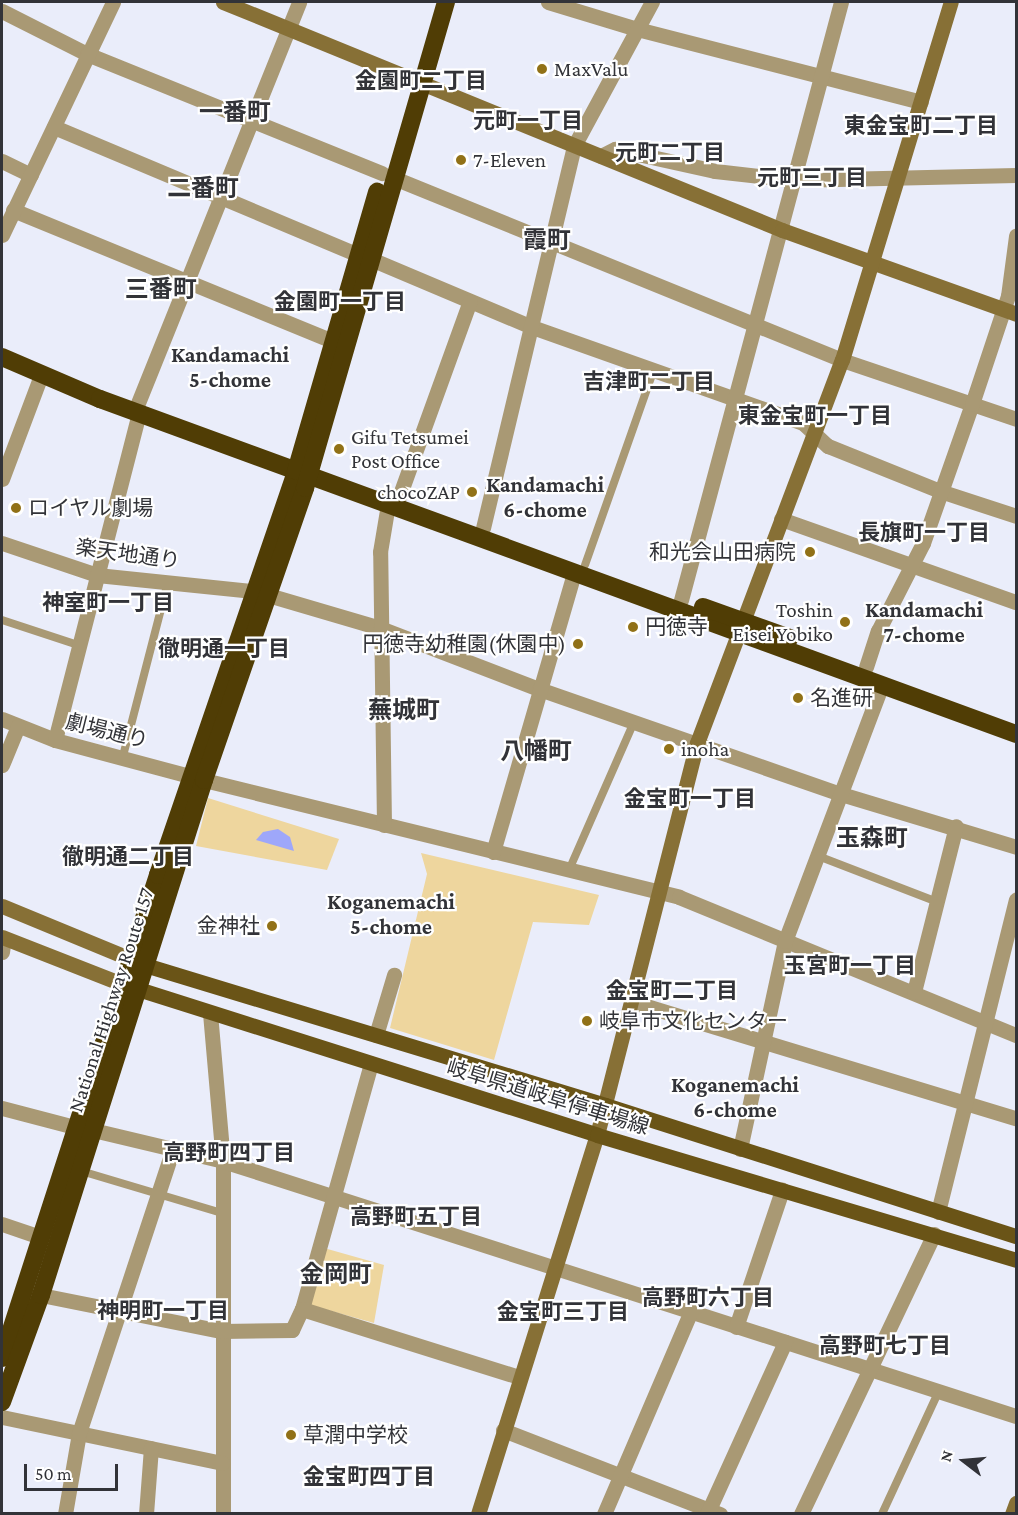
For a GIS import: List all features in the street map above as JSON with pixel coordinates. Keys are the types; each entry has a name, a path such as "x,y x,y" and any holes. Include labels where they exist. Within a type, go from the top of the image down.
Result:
{"highway":[{"path":"417,81 434,2"},
{"path":"303,468 417,81 446,2"},
{"path":"303,468 334,342 364,257"},
{"path":"2,347 139,408"},
{"path":"2,357 41,375 139,408 579,569 742,627 866,667 1017,722"},
{"name":"National Highway Route 157","path":"2,1358 75,1127 130,987 198,777 303,468"},
{"path":"393,501 483,528 579,569 681,600 882,684 1017,734"},
{"name":"National Highway Route 157","path":"2,1401 41,1295 93,1130 130,987"}],"main road":[{"name":"岐阜県道岐阜停車場線","path":"138,963 605,1105 1017,1236"},
{"name":"岐阜県道岐阜停車場線","path":"130,987 597,1136 1017,1260"}],"street":[{"path":"2,235 113,2"},
{"path":"223,2 782,230 871,264 1010,311"},
{"path":"55,740 139,408 220,197 290,29 298,2"},
{"path":"548,2 637,29 921,102"},
{"path":"483,528 574,146 652,2"},
{"path":"681,600 782,230 841,2"},
{"path":"478,1514 519,1377 597,1136 633,1002 697,742 842,360 951,2"},
{"path":"2,13 87,54 553,240 842,360 1017,419"},
{"path":"54,127 470,302 652,372 803,423 828,446 940,491 1017,516"},
{"path":"601,156 615,149 714,171 794,180 896,180 1017,175"},
{"path":"2,161 31,175"},
{"path":"13,210 334,342"},
{"path":"866,667 878,631 913,566 972,404 1010,311 1016,238"},
{"path":"384,825 380,628 381,552 393,501 470,302"},
{"path":"2,479 41,375"},
{"path":"782,519 1017,602"},
{"name":"楽天地通り","path":"2,543 97,574 260,593 380,628 539,689 635,720 841,794 956,826 1017,847"},
{"path":"493,852 539,689 579,569"},
{"path":"740,1149 785,941 882,684"},
{"name":"劇場通り","path":"2,719 55,740 569,872 660,893 914,992 1017,1035"},
{"path":"2,765 18,726"},
{"path":"914,992 956,826"},
{"path":"938,1212 983,1021 1017,900"},
{"path":"2,906 138,963"},
{"path":"2,943 130,987"},
{"path":"376,1035 394,975"},
{"path":"633,1002 762,1043 1017,1118"},
{"path":"210,1013 223,1161 223,1514"},
{"path":"41,1295 222,1331 292,1330 302,1309 371,1064"},
{"path":"2,1108 75,1127"},
{"path":"93,1130 223,1161 938,1393 1017,1416"},
{"path":"65,1514 79,1433 173,1148"},
{"path":"736,1327 782,1190"},
{"path":"2,1224 40,1237"},
{"path":"801,1514 933,1234"},
{"path":"302,1309 519,1377"},
{"path":"604,1514 691,1311"},
{"path":"503,1430 712,1512 785,1342"},
{"path":"2,1417 222,1463"},
{"path":"146,1514 151,1448"},
{"path":"1012,1514 1017,1503"}],"lane":[{"path":"579,569 652,372"},
{"path":"123,756 168,582"},
{"path":"2,620 78,645"},
{"path":"569,872 635,720"},
{"path":"818,856 937,902"},
{"path":"80,1171 222,1213"},
{"path":"882,1514 938,1393"}],"shaded area":[{"path":"208,798 339,839 327,870 196,846"},
{"path":"421,853 599,895 589,925 533,922 494,1060 390,1028 427,874"},
{"path":"324,1248 384,1265 374,1323 306,1304"}],"water":[{"path":"278,829 290,837 294,851 256,840 263,832"}],"place":[{"name":"MaxValu","path":"542,69"},
{"name":"7-Eleven","path":"461,160"},
{"name":"Gifu Tetsumei Post Office","path":"339,449"},
{"name":"chocoZAP","path":"472,492"},
{"name":"ロイヤル劇場","path":"16,508"},
{"name":"和光会山田病院","path":"810,552"},
{"name":"Toshin Eisei Yobiko","path":"845,622"},
{"name":"円徳寺","path":"633,627"},
{"name":"円徳寺幼稚園(休園中)","path":"578,644"},
{"name":"名進研","path":"798,698"},
{"name":"inoha","path":"669,749"},
{"name":"金神社","path":"272,926"},
{"name":"岐阜市文化センター","path":"587,1021"},
{"name":"草潤中学校","path":"291,1435"}],"district":[{"name":"金園町二丁目","path":"421,81"},
{"name":"一番町","path":"235,112"},
{"name":"元町一丁目","path":"528,121"},
{"name":"東金宝町二丁目","path":"921,126"},
{"name":"元町二丁目","path":"670,153"},
{"name":"元町三丁目","path":"812,178"},
{"name":"二番町","path":"203,188"},
{"name":"霞町","path":"547,240"},
{"name":"三番町","path":"161,289"},
{"name":"金園町一丁目","path":"340,302"},
{"name":"Kandamachi 5-chome","path":"230,366"},
{"name":"吉津町二丁目","path":"649,382"},
{"name":"東金宝町一丁目","path":"815,416"},
{"name":"Kandamachi 6-chome","path":"545,496"},
{"name":"長旗町一丁目","path":"924,533"},
{"name":"神室町一丁目","path":"108,603"},
{"name":"Kandamachi 7-chome","path":"924,622"},
{"name":"徹明通一丁目","path":"224,649"},
{"name":"蕪城町","path":"404,710"},
{"name":"八幡町","path":"536,751"},
{"name":"金宝町一丁目","path":"690,799"},
{"name":"玉森町","path":"872,838"},
{"name":"徹明通二丁目","path":"128,857"},
{"name":"Koganemachi 5-chome","path":"391,914"},
{"name":"玉宮町一丁目","path":"850,966"},
{"name":"金宝町二丁目","path":"672,991"},
{"name":"Koganemachi 6-chome","path":"735,1096"},
{"name":"高野町四丁目","path":"229,1153"},
{"name":"高野町五丁目","path":"416,1217"},
{"name":"金岡町","path":"336,1274"},
{"name":"高野町六丁目","path":"708,1298"},
{"name":"神明町一丁目","path":"163,1311"},
{"name":"金宝町三丁目","path":"563,1312"},
{"name":"高野町七丁目","path":"885,1346"},
{"name":"金宝町四丁目","path":"369,1477"}]}
